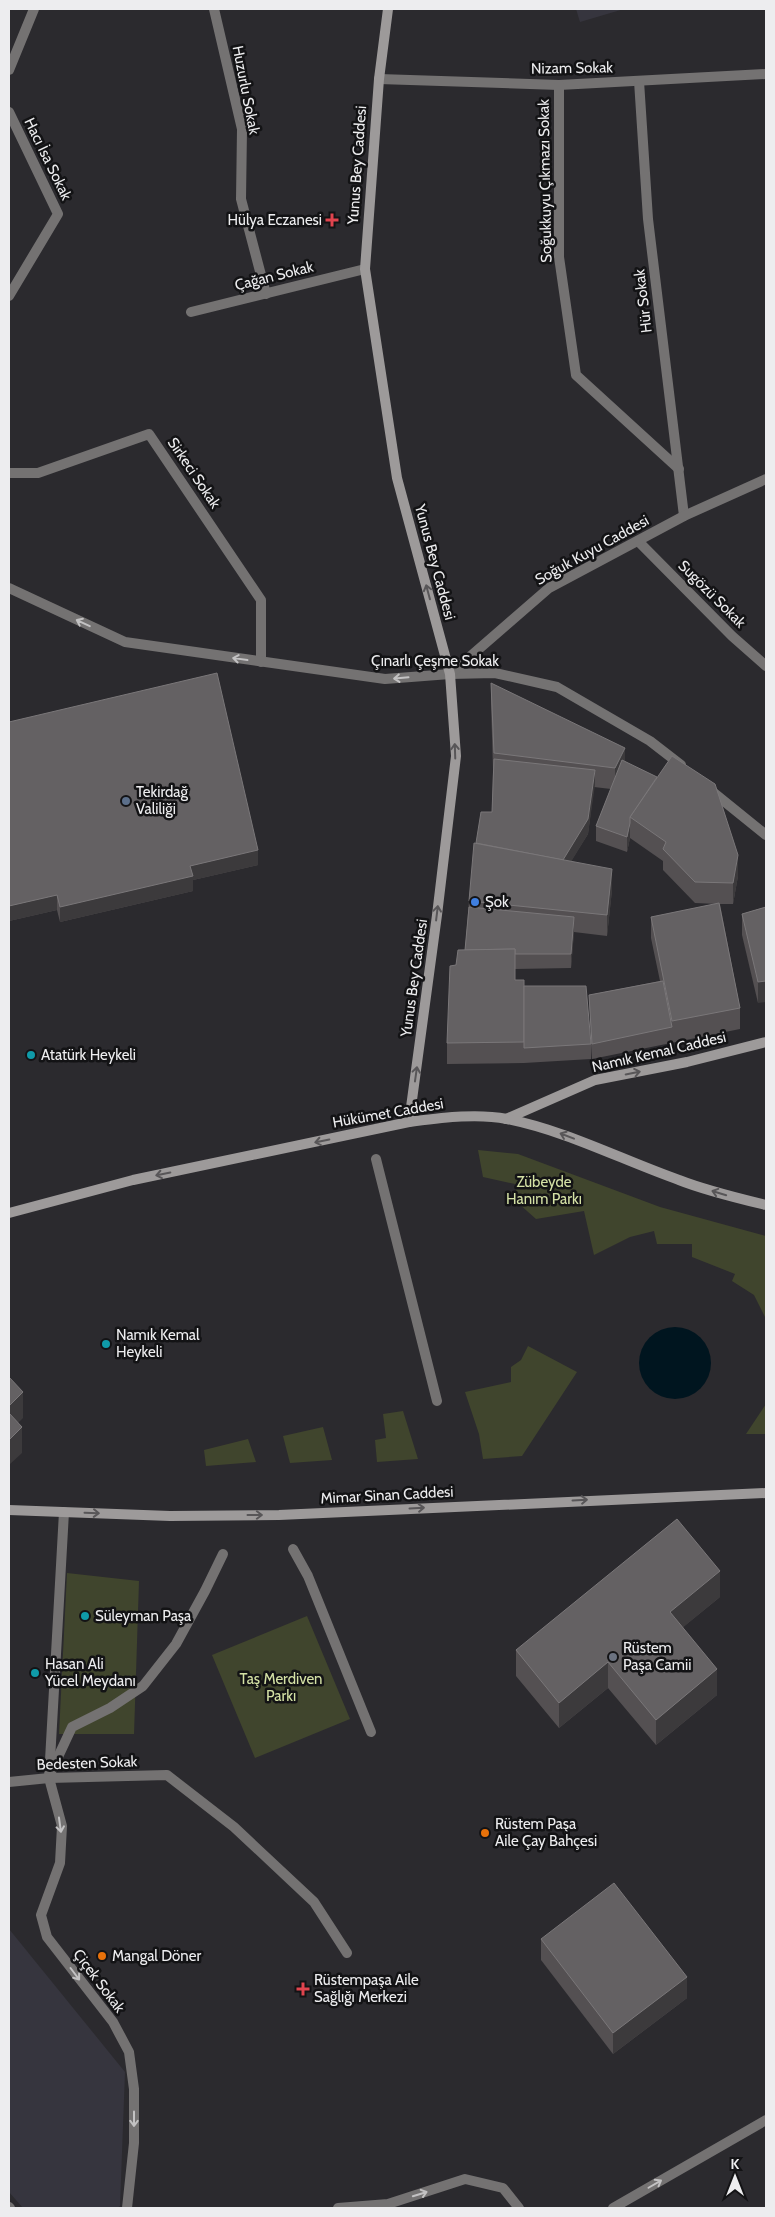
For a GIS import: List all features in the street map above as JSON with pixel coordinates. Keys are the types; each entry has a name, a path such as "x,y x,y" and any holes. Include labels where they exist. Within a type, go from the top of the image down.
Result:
{"main road":[{"name":"Yunus Bey Caddesi","path":"388,9 379,79 365,269 397,478 450,674 456,756 437,916 409,1122"},
{"name":"Namık Kemal Caddesi","path":"506,1119 595,1080 687,1062 766,1042"},
{"name":"Hükümet Caddesi","path":"9,1213 133,1180 409,1122 444,1118 506,1119 550,1130 679,1181 766,1205"},
{"name":"Mimar Sinan Caddesi","path":"9,1510 170,1516 279,1515 766,1493"}],"street":[{"path":"9,70 34,9"},
{"name":"Huzurlu Sokak","path":"214,9 242,130 241,199 266,294"},
{"name":"Nizam Sokak","path":"379,79 559,86 766,74"},
{"name":"Hür Sokak","path":"640,81 648,219 684,516"},
{"name":"Soğukkuyu Çıkmazı Sokak","path":"559,86 559,257 576,375 679,469"},
{"name":"Hacı İsa Sokak","path":"9,112 58,214 9,296"},
{"name":"Çağan Sokak","path":"190,312 365,269"},
{"name":"Sirkeci Sokak","path":"9,473 38,473 150,434 262,600 261,662"},
{"name":"Soğuk Kuyu Caddesi","path":"450,674 549,588 684,516 766,479"},
{"name":"Sugözü Sokak","path":"638,541 732,636 766,666"},
{"name":"Çınarlı Çeşme Sokak","path":"9,588 125,642 386,679 494,673 557,687 650,740 689,772"},
{"path":"704,784 766,835"},
{"path":"376,1159 437,1401"},
{"name":"Çiçek Sokak","path":"64,1512 49,1778 62,1826 60,1863 41,1915 47,1937 113,2022 129,2052 134,2089 134,2143 126,2208"},
{"path":"293,1548 308,1576 371,1732"},
{"path":"49,1778 72,1727 110,1708 144,1686 176,1644 206,1591 223,1554"},
{"name":"Bedesten Sokak","path":"9,1782 49,1778 166,1775 234,1827 314,1902 347,1953"},
{"path":"613,2208 766,2120"},
{"path":"338,2208 388,2204 466,2179 503,2188 519,2208"}],"shaded area":[{"path":"576,9 624,9 580,22"},
{"path":"9,1929 125,2072 120,2206 117,2208 23,2208 9,2192"}],"green space":[{"name":"Zübeyde Hanım Parkı","path":"478,1150 518,1154 660,1207 766,1236 766,1319 754,1295 732,1281 735,1274 692,1257 692,1244 657,1244 654,1231 630,1237 594,1255 584,1211 536,1219 518,1203 515,1184 483,1177"},
{"path":"528,1346 577,1372 522,1456 483,1459 479,1434 465,1392 511,1382 511,1367 521,1360"},
{"path":"766,1404 766,1434 746,1434"},
{"path":"403,1411 418,1459 377,1462 375,1440 386,1438 383,1414"},
{"path":"323,1427 332,1460 290,1463 283,1436"},
{"path":"248,1439 256,1462 206,1466 204,1450"},
{"path":"67,1573 139,1581 134,1734 59,1734"},
{"name":"Taş Merdiven Parkı","path":"307,1616 350,1719 255,1758 212,1655"}],"water":[{"path":"675,1327 695,1333 705,1343 711,1363 705,1383 695,1393 675,1399 655,1393 645,1383 639,1363 645,1343 655,1333"}],"building":[{"name":"Tekirdağ Valiliği","path":"217,673 258,850 190,866 193,876 60,907 57,895 9,906 9,722"},
{"path":"491,683 625,748 615,768 494,753"},
{"path":"672,756 715,784 738,855 733,883 695,882 663,849 666,842 630,817"},
{"path":"494,759 595,770 588,819 563,860 476,843 481,812 492,812"},
{"path":"622,760 657,777 630,817 627,837 596,826"},
{"path":"474,843 612,869 607,915 469,901"},
{"path":"719,903 740,1008 672,1021 651,917"},
{"path":"469,907 574,917 571,954 515,954 515,949 465,950"},
{"path":"766,907 766,981 758,982 742,914"},
{"path":"515,949 515,980 524,980 524,1042 447,1043 450,966 456,965 458,950"},
{"path":"663,981 672,1027 592,1044 589,995"},
{"path":"524,986 586,986 591,1044 524,1048"},
{"path":"9,1377 23,1392 9,1406"},
{"path":"9,1413 22,1427 9,1440"},
{"name":"Rüstem Paşa Camii","path":"677,1519 720,1571 670,1612 717,1669 656,1720 608,1662 559,1703 516,1650"},
{"path":"614,1883 687,1977 613,2033 541,1939"}],"place":[{"name":"Hülya Eczanesi","path":"332,220"},
{"name":"Tekirdağ Valiliği","path":"126,801"},
{"name":"Şok","path":"475,902"},
{"name":"Atatürk Heykeli","path":"31,1055"},
{"name":"Namık Kemal Heykeli","path":"106,1344"},
{"name":"Süleyman Paşa","path":"85,1616"},
{"name":"Rüstem Paşa Camii","path":"613,1657"},
{"name":"Hasan Ali Yücel Meydanı","path":"35,1673"},
{"name":"Rüstem Paşa Aile Çay Bahçesi","path":"485,1833"},
{"name":"Mangal Döner","path":"102,1956"},
{"name":"Rüstempaşa Aile Sağlığı Merkezi","path":"303,1989"}]}
